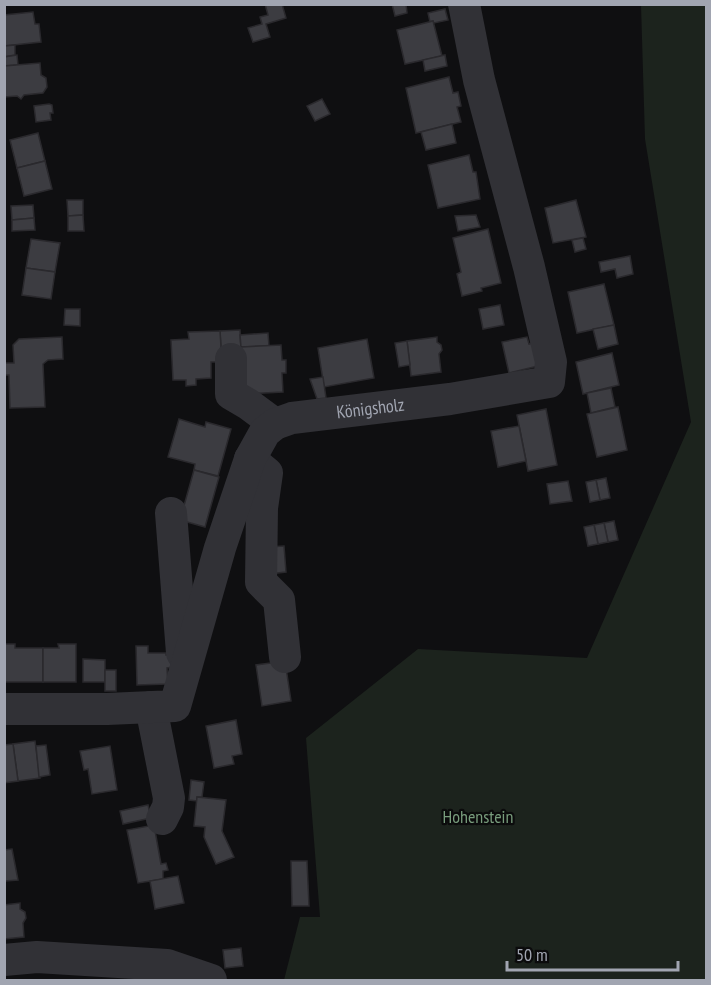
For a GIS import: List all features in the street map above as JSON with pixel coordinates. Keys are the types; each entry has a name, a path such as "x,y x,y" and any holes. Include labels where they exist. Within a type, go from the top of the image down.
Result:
{"street":[{"name":"Königsholz","path":"275,424 292,418 450,399 549,382 551,362 529,267 479,80 464,4"},
{"path":"4,709 107,710 175,706 220,548 250,459 259,439 275,424 231,394 231,359"},
{"path":"250,459 267,473 262,508 261,582 279,600 285,657"},
{"path":"171,513 182,652 188,661"},
{"path":"151,707 169,798 168,807 162,819"},
{"path":"4,960 37,957 167,964 211,981"}],"green space":[{"name":"Hohenstein","path":"641,5 706,5 706,980 284,980 300,917 320,917 306,738 418,649 587,658 691,422 645,139"}],"building":[{"path":"265,4 282,4 286,18 266,24 270,37 253,42 248,28 262,24 260,17 268,15"},
{"path":"392,4 406,4 407,13 395,16"},
{"path":"445,9 448,20 430,22 428,13"},
{"path":"33,12 35,24 39,24 41,42 4,46 4,15"},
{"path":"433,21 442,56 405,64 397,30"},
{"path":"15,45 15,55 4,57 4,46"},
{"path":"17,55 18,65 4,66 4,57"},
{"path":"445,55 447,66 425,71 423,60"},
{"path":"40,63 41,75 46,78 47,87 43,93 24,95 21,99 17,96 4,97 4,66"},
{"path":"449,77 453,93 458,92 461,106 457,107 461,122 416,133 406,88"},
{"path":"322,99 330,114 315,121 307,106"},
{"path":"52,105 53,113 50,113 51,120 36,122 34,106"},
{"path":"452,124 456,143 426,150 421,132"},
{"path":"38,133 45,161 17,168 10,140"},
{"path":"469,155 473,172 476,172 480,199 438,208 428,165"},
{"path":"45,161 52,189 24,196 17,168"},
{"path":"67,200 83,200 83,215 68,216"},
{"path":"576,200 586,237 553,243 545,208"},
{"path":"33,205 34,218 12,220 11,206"},
{"path":"83,215 84,231 68,231 68,216"},
{"path":"476,215 480,227 458,231 455,216"},
{"path":"34,218 35,230 12,231 12,220"},
{"path":"488,229 501,283 462,296 457,274 461,272 453,238"},
{"path":"583,238 586,249 575,252 572,240"},
{"path":"31,239 60,243 55,272 26,268"},
{"path":"630,256 633,274 617,278 615,269 601,272 599,262"},
{"path":"26,268 55,272 51,299 22,295"},
{"path":"604,284 614,325 577,333 568,292"},
{"path":"500,305 504,325 483,329 479,309"},
{"path":"65,309 80,309 80,326 64,325"},
{"path":"614,325 618,344 598,349 593,329"},
{"path":"240,330 241,350 221,351 220,331"},
{"path":"220,331 222,362 211,362 211,378 196,379 196,385 186,386 186,380 173,380 171,340 189,339 188,332"},
{"path":"268,333 269,346 241,347 240,335"},
{"path":"62,337 63,359 48,360 43,364 45,407 10,408 9,375 4,375 4,363 14,363 13,345 19,339"},
{"path":"437,337 442,350 439,354 441,372 411,376 407,341"},
{"path":"527,337 529,344 533,343 538,366 509,373 502,342"},
{"path":"367,339 374,378 324,387 318,348"},
{"path":"407,341 410,365 399,367 395,343"},
{"path":"281,345 282,360 286,360 286,373 282,373 283,392 243,394 241,347"},
{"path":"612,353 619,385 583,394 576,362"},
{"path":"323,377 326,398 317,399 310,379"},
{"path":"611,388 615,407 591,413 587,393"},
{"path":"618,407 627,450 597,457 587,414"},
{"path":"546,409 557,465 528,471 517,415"},
{"path":"179,419 205,427 206,422 231,429 218,476 194,470 195,464 168,457"},
{"path":"519,426 526,461 498,467 491,431"},
{"path":"194,470 219,477 205,527 180,520"},
{"path":"606,478 610,498 600,500 596,480"},
{"path":"596,480 600,500 590,502 586,482"},
{"path":"568,481 572,501 550,504 547,484"},
{"path":"614,521 618,540 608,542 604,523"},
{"path":"604,523 608,542 598,544 594,525"},
{"path":"594,525 598,544 588,546 584,527"},
{"path":"284,546 286,572 269,574 267,547"},
{"path":"4,644 15,644 15,648 43,648 43,682 4,682"},
{"path":"58,644 76,644 76,682 43,682 43,648 59,648"},
{"path":"136,646 148,646 148,653 173,655 174,667 167,668 168,684 137,685"},
{"path":"83,659 105,660 105,682 83,682"},
{"path":"285,661 291,701 262,706 256,665"},
{"path":"105,670 116,670 116,691 105,691"},
{"path":"236,720 242,754 232,756 234,764 214,768 206,726"},
{"path":"35,741 40,778 18,781 13,744"},
{"path":"13,744 18,781 4,783 4,745"},
{"path":"46,745 50,775 39,777 36,746"},
{"path":"110,746 117,790 92,794 88,769 84,770 80,751"},
{"path":"191,780 204,782 202,797 197,797 197,801 189,800"},
{"path":"197,797 226,800 222,831 234,857 216,864 204,837 205,827 194,826"},
{"path":"148,805 151,818 123,824 120,811"},
{"path":"154,825 161,864 166,863 168,870 163,871 163,879 138,883 127,830"},
{"path":"12,849 18,880 5,881 4,884 4,850"},
{"path":"291,861 307,861 309,906 292,906"},
{"path":"178,876 184,903 155,909 150,881"},
{"path":"20,903 20,909 25,912 26,918 23,923 24,937 4,939 4,905"},
{"path":"241,948 243,966 225,968 223,950"}]}
